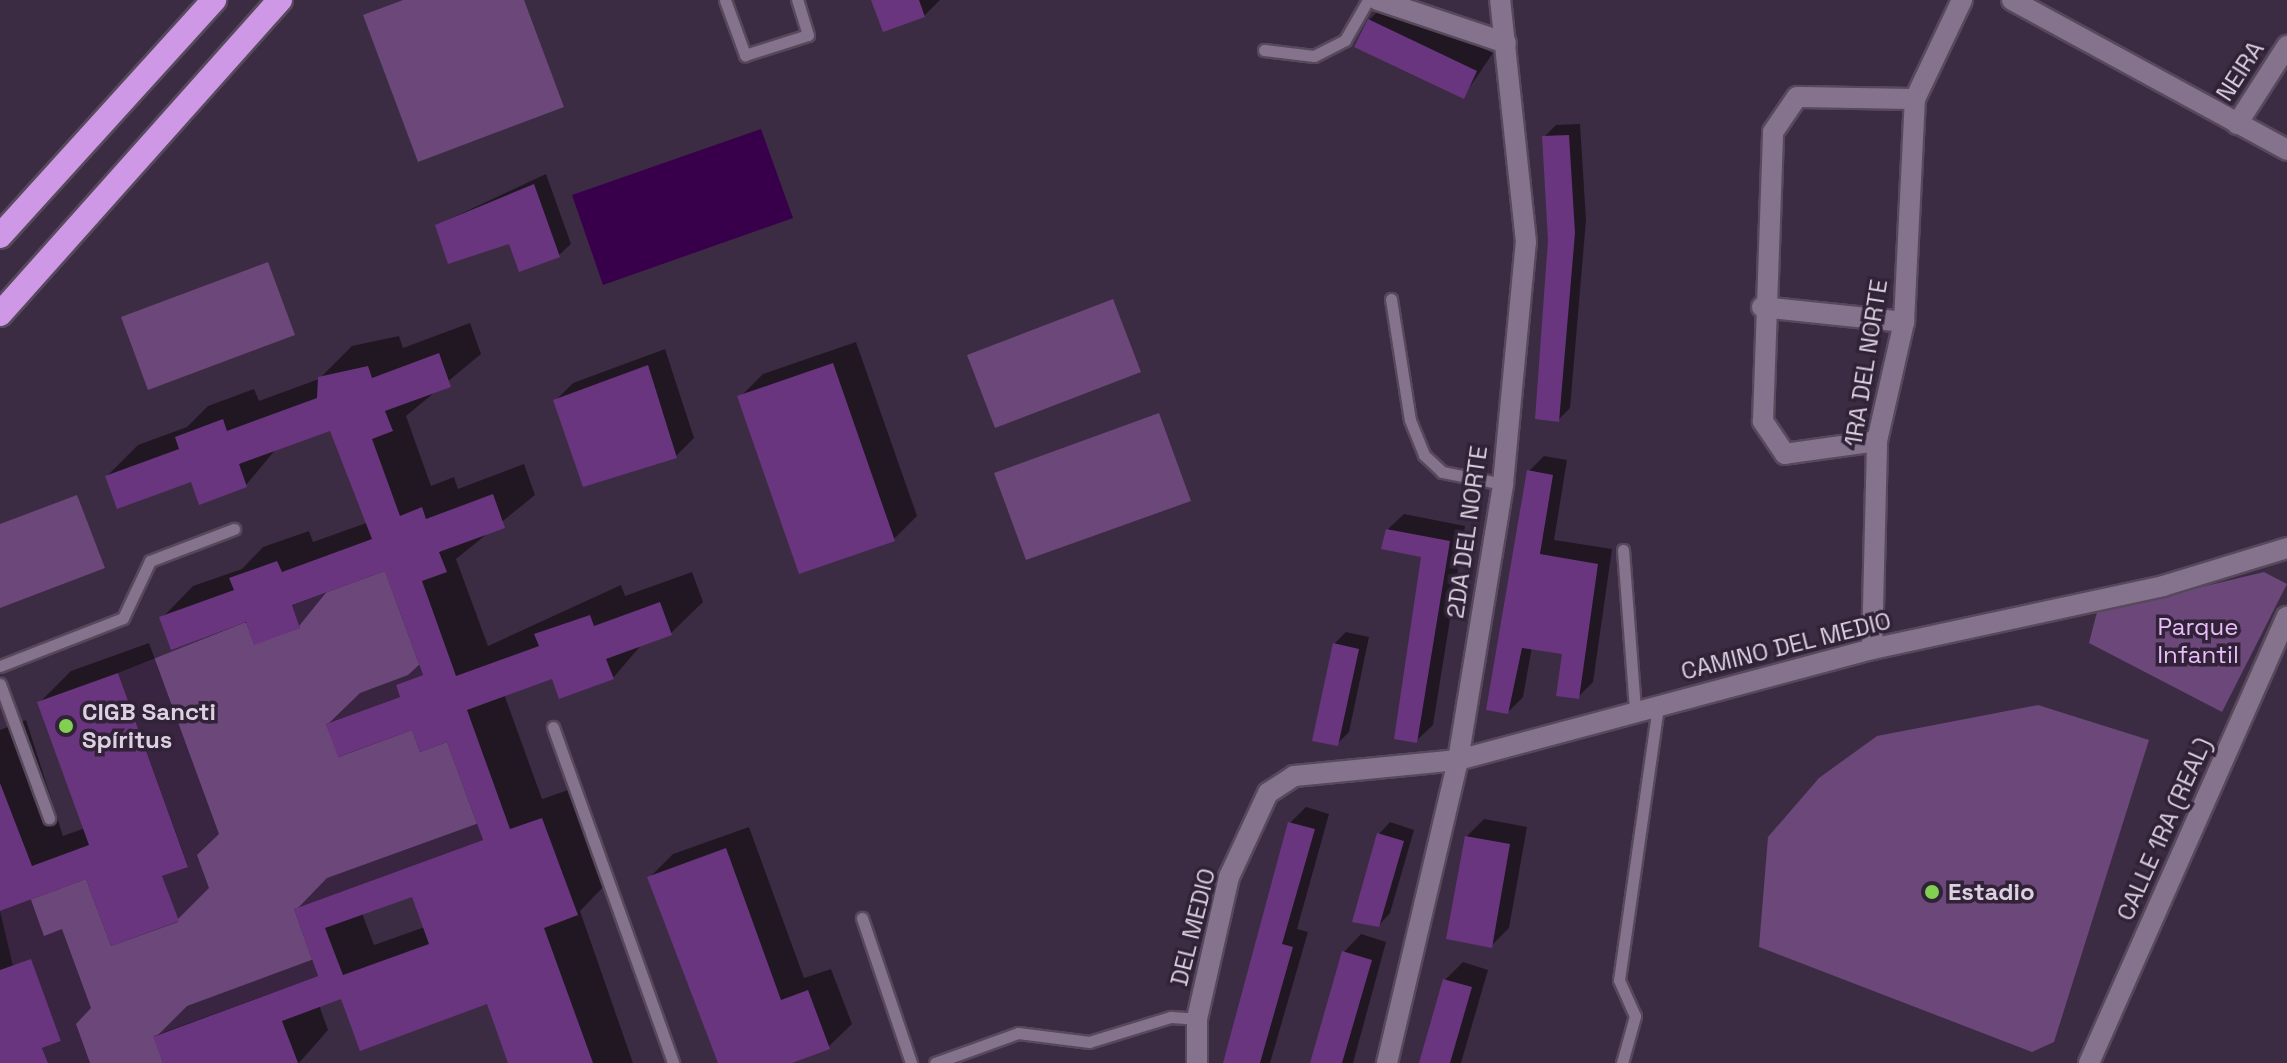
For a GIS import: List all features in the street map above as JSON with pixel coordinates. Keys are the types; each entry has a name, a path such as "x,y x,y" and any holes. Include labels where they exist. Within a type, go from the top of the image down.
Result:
{"highway":[{"path":"0,236 214,0"},
{"path":"0,314 280,0"}],"street":[{"path":"1378,0 1506,43"},
{"name":"2DA DEL NORTE","path":"1387,1063 1458,760 1503,484 1526,242 1500,0"},
{"name":"1RA DEL NORTE","path":"1872,649 1877,441 1904,322 1915,99 1962,0"},
{"path":"2012,0 2287,150"},
{"name":"NEIRA","path":"2237,124 2287,46"},
{"path":"1877,441 1785,454 1772,442 1763,421 1762,307 1773,132 1783,110 1797,97 1835,94 1915,99"},
{"path":"1762,307 1904,322"},
{"name":"CAMINO DEL MEDIO","path":"1294,776 1458,760 1635,710 1872,649 2163,586 2287,548"},
{"name":"CALLE 1RA (REAL)","path":"2089,1063 2287,617"},
{"name":"DEL MEDIO","path":"1197,1063 1197,1019 1229,877 1268,793 1294,776"}],"lane":[{"path":"725,0 745,55 808,35 797,0"},
{"path":"1264,50 1314,56 1345,40 1368,0"},
{"path":"1391,299 1410,420 1424,455 1442,472 1503,484"},
{"path":"0,666 123,618 150,561 234,529"},
{"path":"1623,550 1635,710"},
{"path":"0,684 49,818"},
{"path":"1622,1063 1635,1016 1619,980 1658,705"},
{"path":"553,727 673,1063"},
{"path":"862,918 911,1063"},
{"path":"935,1063 1018,1033 1089,1042 1171,1017 1197,1019"}],"green space":[{"path":"403,0 524,0 564,107 418,162 363,15"},
{"path":"268,262 295,335 148,390 121,317"},
{"path":"1113,299 1141,372 995,428 967,355"},
{"path":"1159,413 1191,501 1026,560 994,473"},
{"path":"77,495 105,568 0,608 0,524"},
{"path":"385,571 423,675 396,685 400,697 326,724 339,757 412,730 420,752 447,742 483,840 294,909 318,976 154,1036 163,1063 48,1063 42,1048 61,1041 31,960 13,966 0,911 86,879 111,946 178,922 162,876 188,866 118,673 246,622 254,644 300,628 292,605"},
{"name":"Parque Infantil","path":"2264,572 2287,584 2222,712 2089,643 2097,612"},
{"name":"Estadio","path":"2038,705 2149,740 2054,1042 2032,1052 1759,947 1768,837 1819,778 1877,736"}],"shaded area":[{"path":"761,129 793,218 603,285 572,195"}],"building":[{"path":"871,0 919,0 925,17 883,32"},
{"path":"1368,19 1477,71 1464,99 1354,47"},
{"path":"1569,135 1575,233 1559,422 1535,419 1548,240 1542,136"},
{"path":"534,184 560,257 519,272 509,244 448,264 435,225"},
{"path":"439,353 451,387 385,411 393,431 372,439 400,516 422,507 426,519 493,494 505,528 439,552 447,572 422,581 456,676 539,646 534,634 590,615 594,626 660,602 672,635 606,659 614,679 559,699 552,679 467,710 510,829 542,818 578,915 544,928 593,1063 508,1063 487,1004 360,1051 341,999 282,1021 298,1063 163,1063 153,1037 318,976 294,909 483,840 447,742 420,752 412,730 338,757 326,724 400,697 396,685 423,675 385,571 292,605 300,628 254,645 246,622 171,650 159,617 234,590 229,578 277,561 282,572 372,539 330,431 239,464 247,487 199,505 191,482 117,509 105,476 179,449 175,437 223,419 227,431 317,398 318,377 368,366 372,378","holes":["412,897 429,944 343,975 325,928"]},
{"path":"833,363 895,541 799,574 737,396"},
{"path":"648,365 677,458 583,487 553,400"},
{"path":"1527,470 1553,475 1540,554 1598,564 1579,699 1556,696 1562,654 1522,648 1508,714 1486,710"},
{"path":"1386,529 1450,541 1417,743 1394,739 1421,557 1381,549"},
{"path":"1333,643 1359,649 1338,746 1312,741"},
{"path":"118,673 188,867 162,876 179,921 111,946 86,879 0,911 0,783 32,866 89,845 37,702"},
{"path":"1288,822 1315,829 1282,944 1293,947 1260,1063 1223,1063"},
{"path":"1377,833 1404,841 1379,927 1352,922"},
{"path":"1465,836 1510,844 1492,948 1446,939"},
{"path":"726,848 781,1000 808,990 830,1049 792,1063 718,1063 647,877"},
{"path":"1342,951 1372,960 1342,1063 1310,1063"},
{"path":"31,959 61,1041 42,1048 48,1063 0,1063 0,970"},
{"path":"1443,979 1472,987 1450,1063 1419,1063"}],"place":[{"name":"CIGB Sancti Spíritus","path":"66,726"},
{"name":"Estadio","path":"1932,892"}]}
